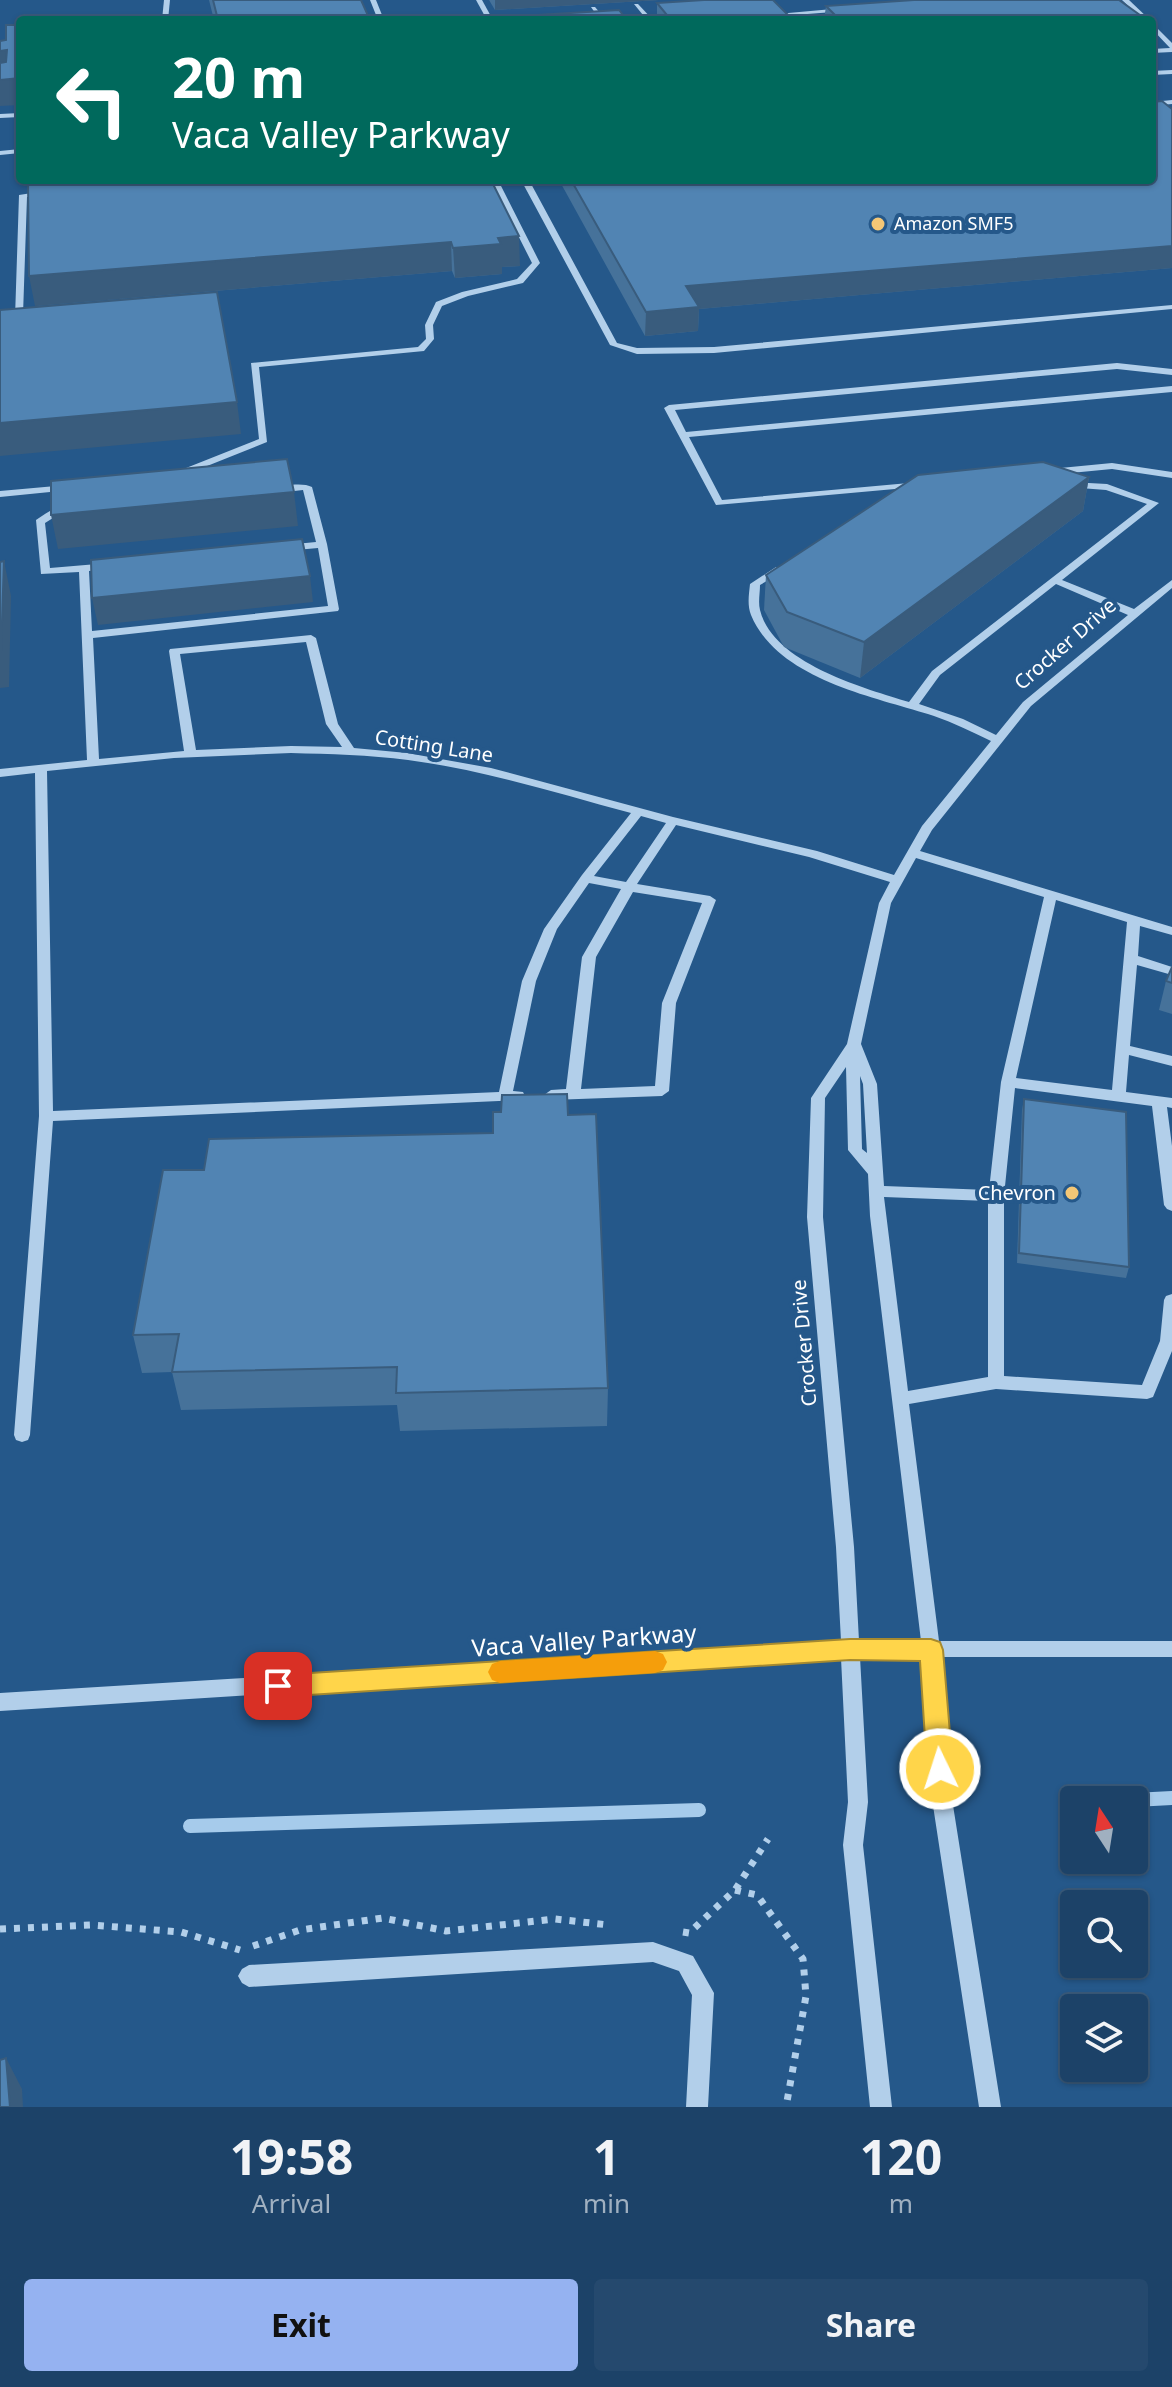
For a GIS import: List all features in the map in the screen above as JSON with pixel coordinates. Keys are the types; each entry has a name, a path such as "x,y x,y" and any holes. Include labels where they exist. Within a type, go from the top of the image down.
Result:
{"street":[{"path":"814,0 826,11"},
{"path":"755,15 847,10 836,0"},
{"path":"1125,0 1143,16"},
{"path":"636,5 646,16"},
{"path":"777,7 784,14"},
{"path":"593,8 600,16"},
{"path":"799,13 802,16"},
{"path":"1156,30 1172,48"},
{"path":"24,184 19,318 34,317"},
{"path":"164,479 264,440 254,365 421,349 430,339 429,325 439,304 465,294 520,281 536,263 496,184"},
{"path":"527,184 614,345 637,351 714,350 1172,307"},
{"path":"23,195 54,193"},
{"path":"923,484 719,503 669,408 1117,366 1172,372"},
{"path":"683,435 1172,389"},
{"path":"1033,473 1112,466 1172,475"},
{"path":"911,707 936,673 1154,503 1107,487 1048,483"},
{"path":"0,494 75,487"},
{"path":"87,635 334,609 307,487 260,491"},
{"path":"89,507 58,510 40,522 45,572 116,565"},
{"path":"275,549 322,544"},
{"path":"795,560 755,584 756,614 774,644 806,667 911,707 958,721 998,740"},
{"path":"84,568 93,762"},
{"path":"1057,581 1133,613"},
{"name":"Crocker Drive","path":"881,2107 853,1845 858,1802 845,1547 815,1217 818,1098 854,1044 885,903 926,829 1027,704 1172,583"},
{"path":"190,752 174,651 311,638 332,724 350,751"},
{"name":"Cotting Lane","path":"0,773 190,752 350,751 464,765 673,821 846,860 898,881"},
{"path":"22,1435 46,1116 41,768"},
{"path":"505,1096 529,981 551,929 638,812"},
{"path":"573,1094 589,957 629,887 673,821"},
{"path":"914,853 1172,931"},
{"path":"46,1116 662,1091 669,1003 710,900 586,878"},
{"path":"996,1382 996,1196 1008,1082 1051,895"},
{"path":"1119,1096 1134,920"},
{"path":"1131,959 1172,971"},
{"path":"854,1044 870,1084 876,1191 931,1650 942,1799 990,2107"},
{"path":"1123,1049 1172,1061"},
{"path":"1008,1082 1166,1102 1172,1205"},
{"path":"876,1191 996,1196"},
{"path":"902,1399 996,1382 1147,1392 1168,1341 1172,1300"},
{"name":"Vaca Valley Parkway","path":"0,1702 850,1649 1172,1649"},
{"path":"249,1976 653,1952 686,1963 703,1993 697,2107"}],"path":[{"path":"674,1931 689,1933 735,1890 768,1839"},
{"path":"735,1890 757,1895 803,1959 806,1996 786,2107"},
{"path":"0,1929 91,1925 181,1932 239,1950 300,1930 383,1918 446,1931 555,1919 615,1925"}],"building":[{"path":"213,0 361,0 368,16 217,16"},
{"path":"773,0 789,16 668,16 657,3"},
{"path":"914,0 1119,0 1141,16 836,16 826,6"},
{"path":"619,10 624,16 522,16"},
{"path":"6,25 16,25 16,78 0,80 0,63 6,62 7,50 0,51 0,41 6,40"},
{"name":"Amazon SMF5","path":"1162,101 1172,109 1172,246 686,286 699,307 646,312 573,184 1156,184 1156,102"},
{"path":"28,184 493,184 519,236 498,238 501,244 453,248 451,242 29,276"},
{"path":"217,292 237,402 0,423 0,310"},
{"path":"287,459 294,492 51,515 51,481"},
{"path":"1043,462 1089,477 864,642 787,612 766,575 918,475"},
{"path":"302,539 310,576 92,598 91,560"},
{"path":"4,561 1,652 0,652 0,562"},
{"path":"1172,967 1172,983 1166,981"},
{"path":"567,1094 568,1115 596,1114 608,1388 396,1393 397,1367 172,1372 179,1334 133,1335 163,1170 204,1170 209,1139 493,1133 493,1112 501,1112 502,1095"},
{"name":"Chevron","path":"1024,1099 1126,1112 1129,1267 1019,1253"},
{"path":"6,2058 10,2107 0,2107 0,2060"}],"waterway":[{"path":"1148,1799 1172,1798"},
{"path":"190,1826 699,1810"}],"slow traffic":[{"path":"500,1672 655,1662"}],"place":[{"name":"Amazon SMF5","path":"878,224"},
{"name":"Chevron","path":"1072,1193"}],"route":[{"path":"278,1686 850,1649 931,1650 940,1769"}]}
